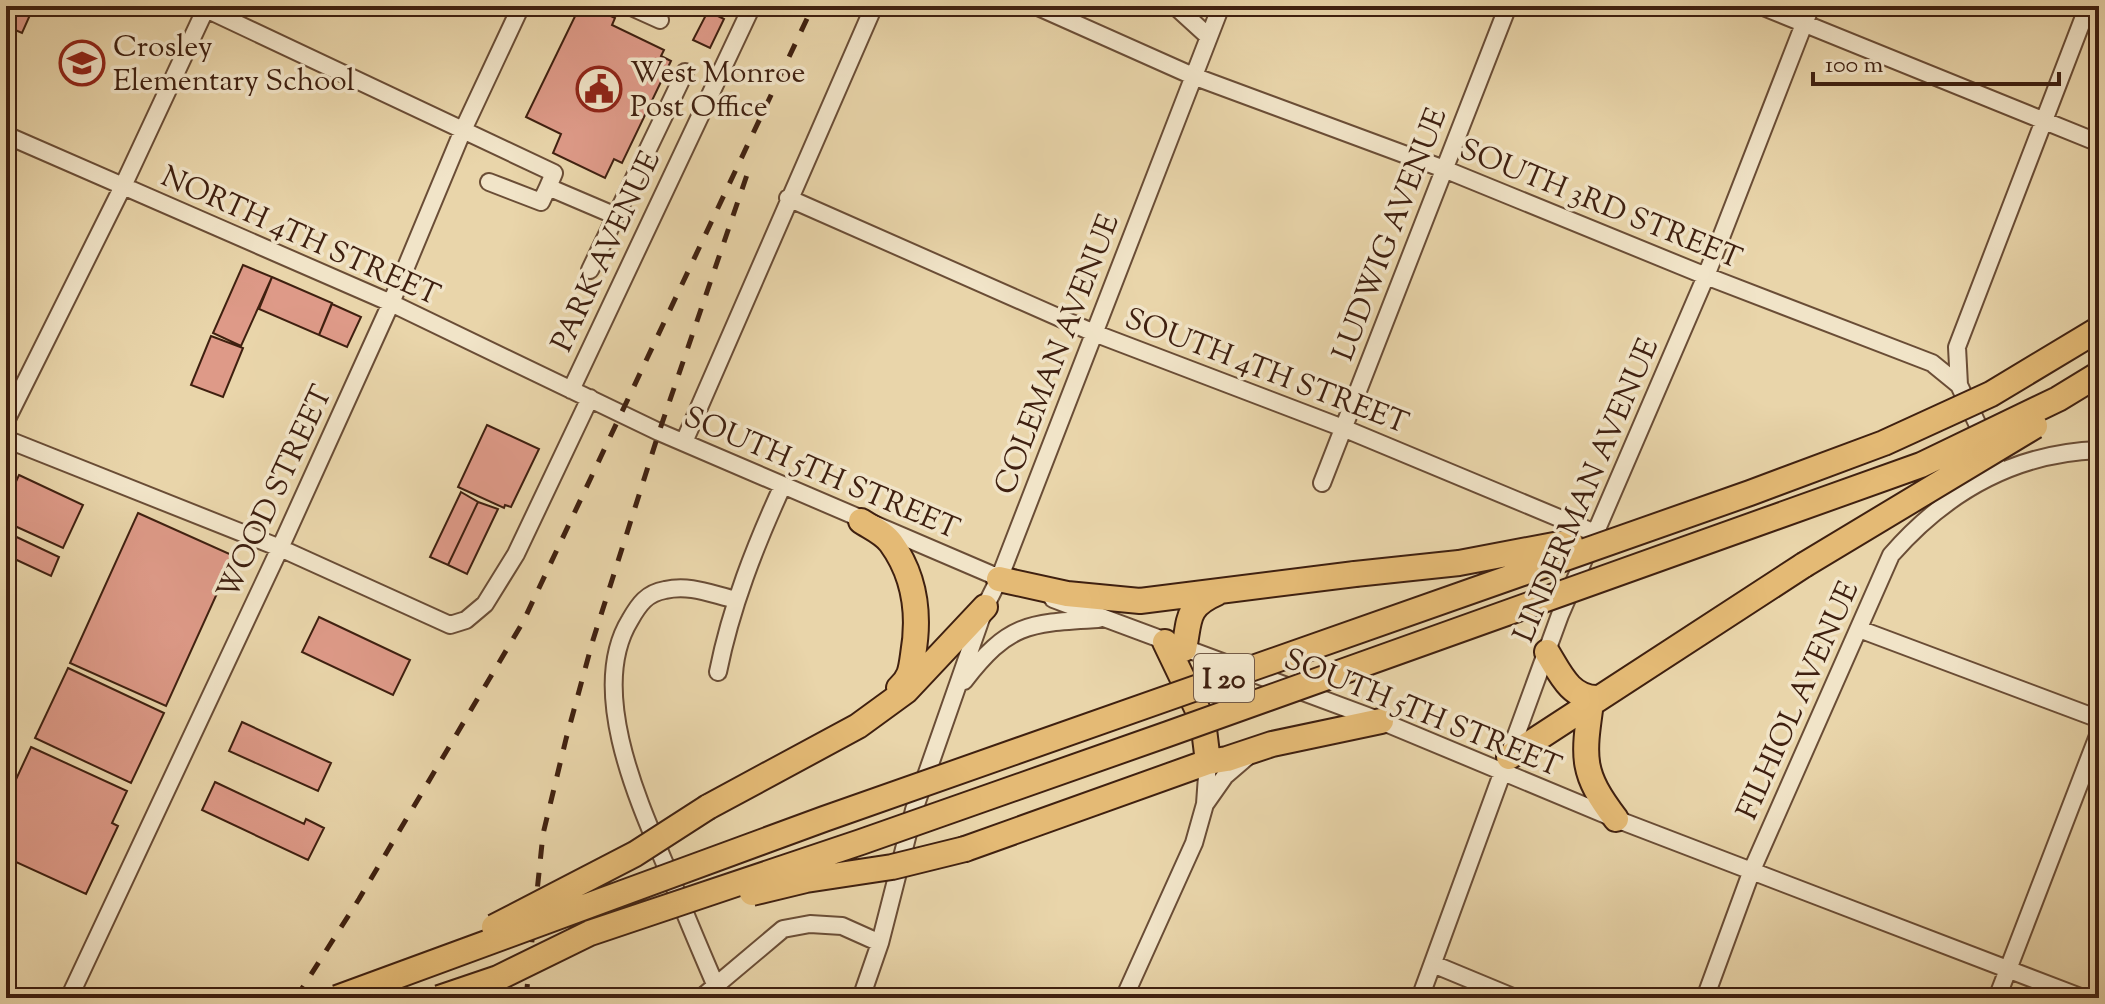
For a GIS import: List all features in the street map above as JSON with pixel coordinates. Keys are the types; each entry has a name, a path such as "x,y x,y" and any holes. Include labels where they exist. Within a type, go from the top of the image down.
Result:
{"highway":[{"name":"I 20","path":"337,998 824,819 1884,443 1991,394 2099,329"},
{"name":"I 20","path":"439,998 498,978 590,933 861,842 1921,465 2058,399 2099,374"},
{"path":"1506,764 1594,700 1804,565 2058,412 2099,380"},
{"path":"999,579 1067,594 1140,601 1459,563 1542,548 1693,513"},
{"path":"858,726 909,679 917,622 917,607 906,567 889,539 861,521"},
{"path":"1208,762 1203,721 1174,646 1193,610 1219,592"},
{"path":"397,976 635,854 708,807 858,726 906,691 985,607"},
{"path":"1547,652 1573,692 1594,700"},
{"path":"1594,700 1585,763 1593,787 1616,819"},
{"path":"590,933 806,880 892,867 965,849 1208,762 1381,721"}],"street":[{"name":"WOOD STREET","path":"69,998 280,548 391,303 463,130 521,6"},
{"path":"629,6 660,20"},
{"name":"PARK AVENUE","path":"571,390 752,6"},
{"path":"684,442 874,6"},
{"name":"SOUTH 3RD STREET","path":"1036,6 1193,76 1444,169 1706,276 1932,363 1959,385 1999,470"},
{"path":"1175,6 1209,37"},
{"name":"COLEMAN AVENUE","path":"861,998 880,943 914,810 985,607 999,579 1221,6"},
{"name":"LUDWIG AVENUE","path":"1322,483 1508,6"},
{"path":"1761,6 2099,143"},
{"name":"LINDERMAN AVENUE","path":"1420,998 1560,615 1706,276 1811,6"},
{"path":"1959,385 1957,347 2088,6"},
{"path":"6,421 123,186 206,7 554,173 541,202 489,182"},
{"path":"590,270 685,72"},
{"name":"NORTH 4TH STREET","path":"6,135 391,303 571,390"},
{"path":"548,187 616,216"},
{"name":"SOUTH 4TH STREET","path":"788,198 1094,333 1343,428 1595,533"},
{"name":"SOUTH 5TH STREET","path":"571,390 861,521 999,579 1174,646 1506,764 1616,819 2083,998"},
{"path":"6,439 280,548 450,625 466,620 485,604 516,554 590,398"},
{"path":"1999,470 2035,459 2099,450"},
{"name":"FILHIOL AVENUE","path":"1705,998 1752,870 1891,555 1916,527 1999,470"},
{"path":"718,672 755,545 783,485"},
{"path":"715,984 636,796 628,770 614,689 615,660 625,629 641,602 650,594 667,589 684,589 713,592 737,600"},
{"path":"955,692 988,651 1014,633 1046,622 1103,619"},
{"path":"1859,629 2099,719"},
{"path":"1997,998 2099,733"},
{"path":"1205,804 1225,776 1258,749"},
{"path":"1124,998 1194,843 1205,804 1208,762"},
{"path":"701,998 783,929 810,924 842,926 880,943"},
{"path":"1433,964 1515,998"}],"building":[{"path":"6,6 34,6 22,33 6,26"},
{"name":"West Monroe Post Office","path":"580,6 590,6 615,18 612,25 664,50 661,56 671,61 622,163 614,159 605,178 553,153 561,134 526,117"},
{"path":"708,11 724,19 710,48 693,40"},
{"path":"243,265 272,277 241,346 213,333"},
{"path":"272,277 332,303 319,335 259,309"},
{"path":"332,304 361,317 347,347 319,335"},
{"path":"211,336 243,348 223,397 191,385"},
{"path":"487,425 539,449 511,507 505,505 504,508 458,487"},
{"path":"19,475 83,505 63,548 6,522 6,503"},
{"path":"461,492 478,502 448,565 430,557"},
{"path":"478,502 498,509 467,574 448,565"},
{"path":"138,513 234,556 166,706 70,663"},
{"path":"6,532 59,557 51,576 6,555"},
{"path":"319,617 410,660 393,695 302,652"},
{"path":"68,668 164,713 131,783 35,738"},
{"path":"242,722 331,763 318,791 229,751"},
{"path":"31,747 127,791 112,823 118,826 86,894 14,861 6,878 6,801"},
{"path":"215,782 304,824 306,819 324,828 308,860 202,810"}],"railway":[{"path":"296,998 359,899 523,622 813,6"},
{"path":"526,998 543,834 566,739 593,640 659,432 749,169"}],"place":[{"name":"Crosley Elementary School","path":"82,63"},
{"name":"West Monroe Post Office","path":"599,89"}]}
